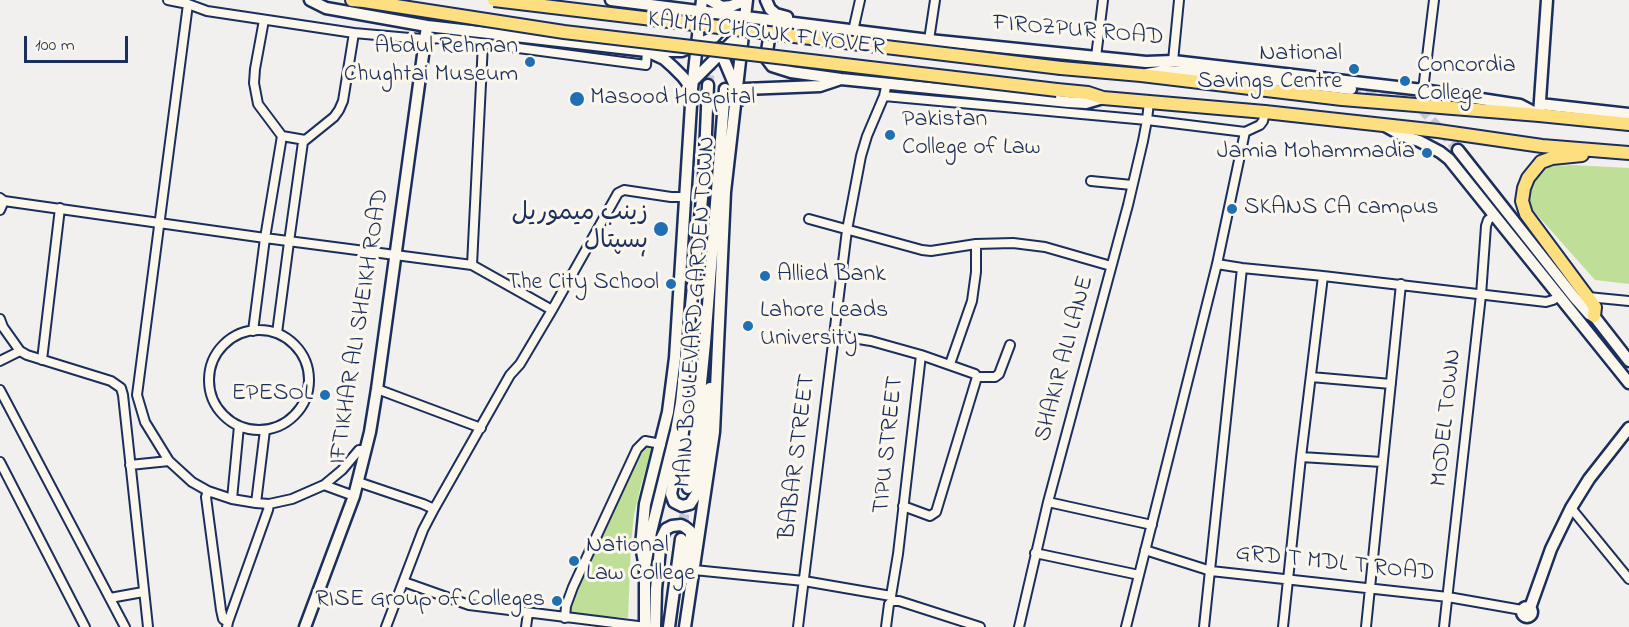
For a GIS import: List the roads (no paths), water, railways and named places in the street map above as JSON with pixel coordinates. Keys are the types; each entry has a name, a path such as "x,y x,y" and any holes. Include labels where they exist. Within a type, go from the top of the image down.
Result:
{"main road":[{"path":"310,0 326,8 427,26 647,51 682,51 714,37 739,16 744,0"},
{"name":"KALMA CHOWK FLYOVER","path":"494,0 1061,68"},
{"name":"FIROZPUR ROAD","path":"611,0 701,5 739,16 929,40 1146,62 1173,61 1423,90 1629,124"},
{"path":"710,0 722,7 744,0"},
{"path":"766,0 770,9 776,14 816,25"},
{"path":"1547,0 1539,109 1629,114"},
{"name":"KALMA CHOWK FLYOVER","path":"358,1 564,32 1088,93 1103,98"},
{"path":"701,5 721,54 731,89"},
{"name":"MAIN BOULEVARD GARDEN TOWN","path":"645,627 645,567 641,546 645,504 668,412 675,358 692,86 701,5"},
{"name":"MAIN BOULEVARD GARDEN TOWN","path":"688,488 698,413 731,89 743,31 739,16"},
{"path":"647,51 664,60 692,86 743,31 761,24 816,25"},
{"path":"816,25 778,27 772,30 766,58 772,66 841,79 1068,102 1086,103 1103,98 1265,112 1542,146 1629,153"},
{"name":"IFTIKHAR ALI SHEIKH ROAD","path":"305,627 354,496 366,450 377,389 427,26"},
{"path":"1146,62 1231,75"},
{"name":"FIROZPUR ROAD","path":"1061,68 1342,99 1539,109"},
{"path":"1140,75 1164,70 1351,89"},
{"path":"729,157 744,89 820,86 841,79"},
{"name":"MAIN BOULEVARD GARDEN TOWN","path":"645,567 681,403 704,179 708,85"},
{"name":"MAIN BOULEVARD GARDEN TOWN","path":"685,627 714,432 720,274 729,157 731,89"},
{"path":"1384,125 1445,155 1629,385"},
{"path":"1458,150 1574,297 1589,314 1594,316 1629,361"},
{"path":"1594,316 1595,307 1526,214 1522,201 1524,188 1534,169 1541,162 1552,158 1616,152"},
{"path":"695,273 686,417 671,494 674,502 682,506 690,504 697,494 714,359 720,274"},
{"path":"1528,615 1551,549 1571,508 1589,479 1629,428 1629,422"},
{"path":"655,627 661,539 666,530 677,525 685,527 691,534 680,627"},
{"path":"669,627 681,539"}],"street":[{"path":"168,0 207,11 354,33 425,39 443,38 646,65 647,51"},
{"path":"853,31 860,0"},
{"path":"929,40 935,0"},
{"path":"1096,57 1103,0"},
{"path":"1173,61 1179,0"},
{"path":"1423,90 1434,0"},
{"path":"188,4 137,395 146,422 169,461 192,482 208,491 232,499 256,503 269,504 292,499 324,486 359,450 366,450"},
{"path":"264,20 255,69 254,83 258,104 282,136 305,140"},
{"path":"277,333 303,142 334,117 339,110 354,33"},
{"path":"472,265 483,43"},
{"name":"BABAR STREET","path":"798,627 848,230 861,156 884,96 886,82"},
{"path":"884,96 1147,120 1245,132 1260,125 1265,112"},
{"name":"SHAKIR ALI LANE","path":"1019,627 1048,502 1112,266 1147,120 1149,102"},
{"path":"1126,627 1217,264 1245,132"},
{"path":"253,331 265,238 282,136"},
{"path":"1091,182 1132,185"},
{"path":"386,627 423,530 434,509 510,375 520,364 552,310 618,193 624,190 685,197"},
{"path":"0,210 2,199 289,242 472,265 552,310"},
{"path":"42,360 60,208"},
{"name":"MODEL TOWN","path":"1444,627 1481,295 1486,226 1488,220 1493,216"},
{"path":"809,219 922,250 1012,243 1045,247 1112,266"},
{"path":"950,364 972,301 976,272 976,244"},
{"path":"1217,264 1546,302 1559,296"},
{"path":"1204,627 1242,268"},
{"path":"1283,627 1323,276"},
{"path":"1366,627 1401,284"},
{"path":"1588,297 1629,301"},
{"path":"0,319 20,351 27,355 111,381 121,388 148,627"},
{"path":"253,331 277,333 286,338 300,350 308,368 309,386 303,404 283,424 265,430 238,426 226,418 217,407 211,394 209,380 218,353 227,342 239,334 253,331"},
{"name":"TIPU STREET","path":"834,335 871,341 921,355 892,599 889,604 886,627"},
{"path":"921,355 950,364 975,374 977,377 995,377 999,374 1010,345"},
{"path":"0,361 20,351"},
{"path":"903,506 930,516 936,512 977,377"},
{"path":"1311,377 1391,384"},
{"path":"377,389 481,428"},
{"path":"0,390 125,627"},
{"path":"123,395 137,395"},
{"path":"232,499 238,426"},
{"path":"256,503 265,430"},
{"path":"571,621 566,606 573,587 637,449 645,441 661,444"},
{"path":"1301,457 1382,462"},
{"path":"130,465 169,461"},
{"path":"1,465 85,627"},
{"path":"358,482 434,509"},
{"path":"324,486 354,496"},
{"path":"208,491 206,497 221,610 227,625"},
{"path":"1048,502 1152,525"},
{"path":"227,625 269,504"},
{"path":"1571,508 1629,579"},
{"name":"GRD T MDL T ROAD","path":"1145,550 1210,571 1448,597 1528,615"},
{"path":"1035,553 1139,575"},
{"path":"694,570 804,581 899,600 980,627"},
{"path":"404,582 469,605 571,621 645,627"},
{"path":"110,598 143,592"},
{"path":"526,627 528,613"}],"tunnel":[{"path":"708,85 721,0"},
{"path":"1351,89 1400,96 1411,101 1420,107 1458,150"},
{"path":"681,539 688,488"}],"place":[{"name":"Abdul Rehman Chughtai Museum","path":"530,62"},
{"name":"National Savings Centre","path":"1354,69"},
{"name":"Concordia College","path":"1405,81"},
{"name":"Masood Hospital","path":"577,99"},
{"name":"Pakistan College of Law","path":"890,135"},
{"name":"Jamia Mohammadia","path":"1427,153"},
{"name":"SKANS CA campus","path":"1232,209"},
{"name":"زینب میموریل ہسپتال","path":"661,229"},
{"name":"Allied Bank","path":"765,276"},
{"name":"The City School","path":"671,284"},
{"name":"Lahore Leads University","path":"748,326"},
{"name":"EPESOL","path":"325,395"},
{"name":"National Law College","path":"574,561"},
{"name":"RISE Group of Colleges","path":"557,601"}]}
